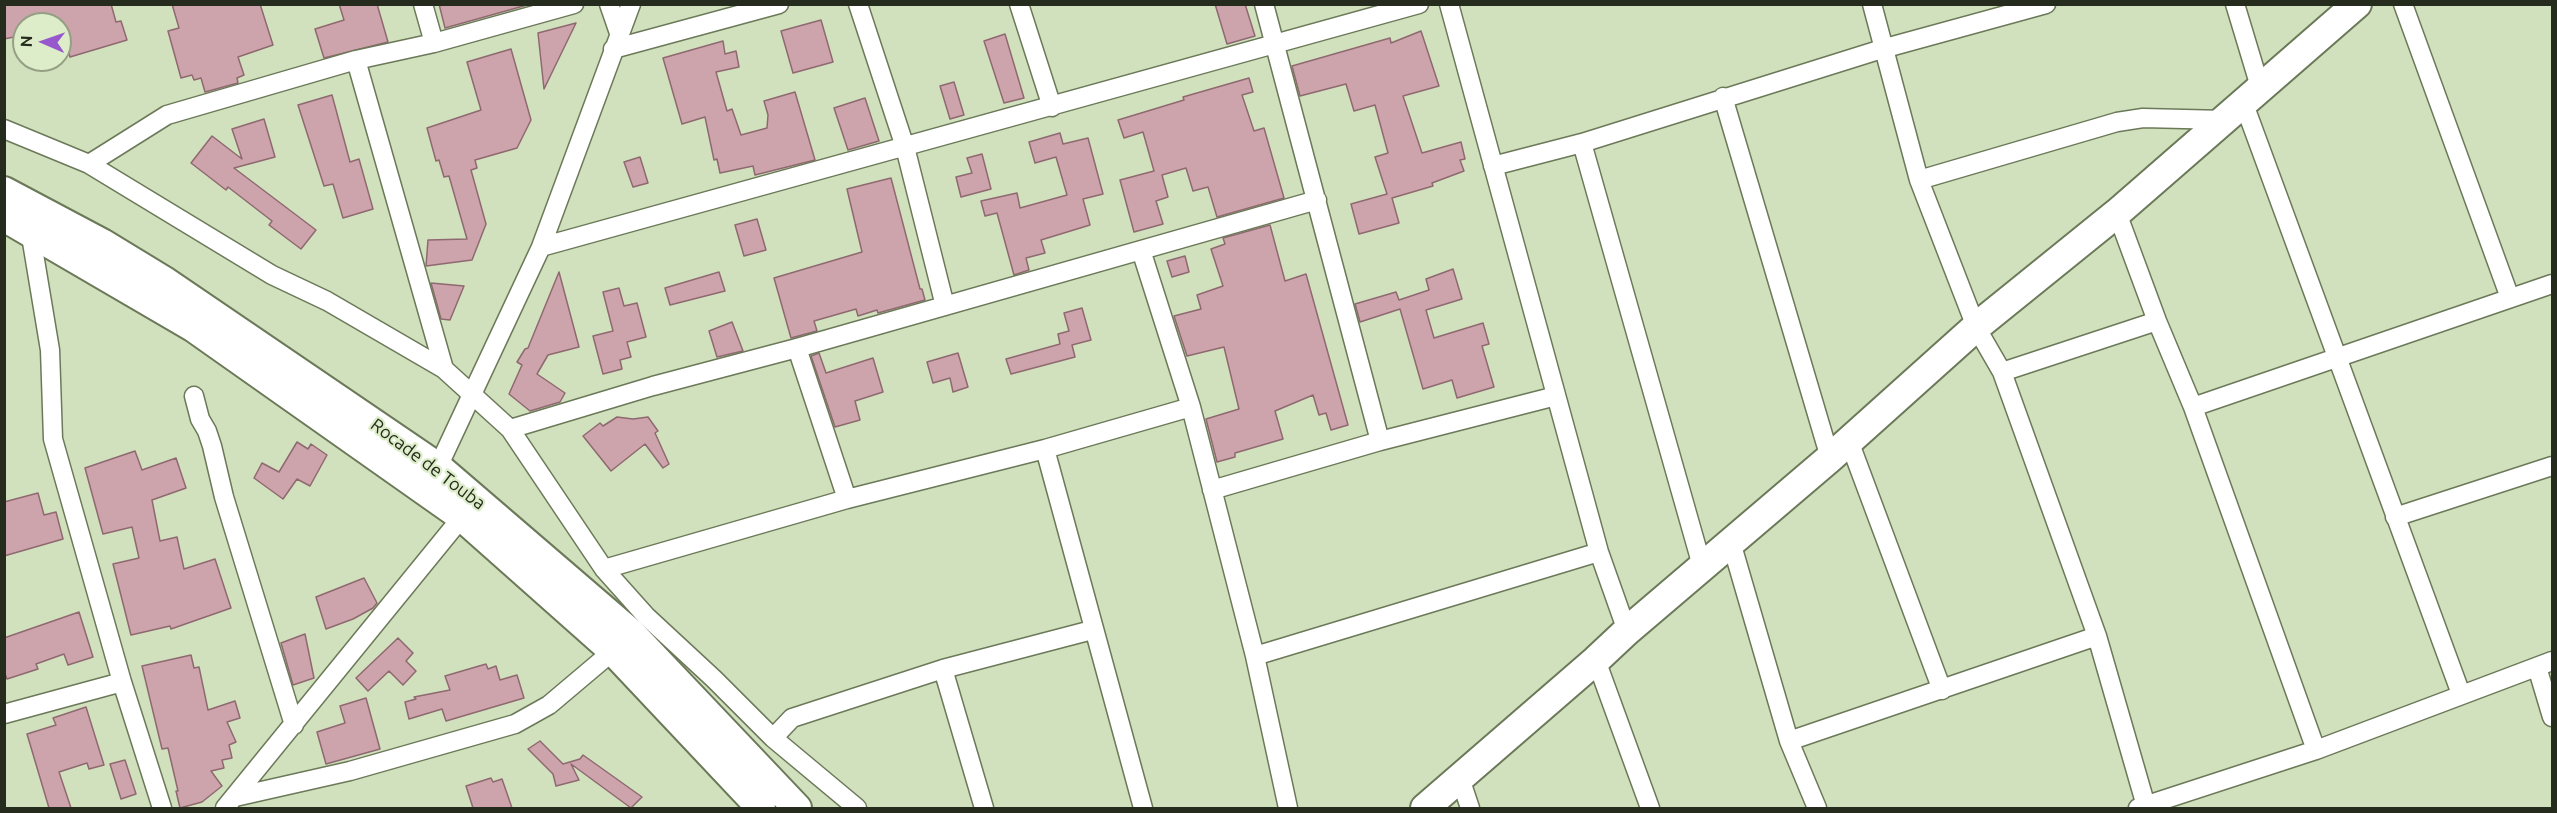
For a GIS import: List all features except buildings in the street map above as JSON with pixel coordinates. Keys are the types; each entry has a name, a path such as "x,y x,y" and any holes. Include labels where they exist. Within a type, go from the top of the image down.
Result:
{"main road":[{"path":"1425,808 1596,660 1627,630 1840,449 1976,327 2117,213 2357,4"},
{"name":"Rocade de Touba","path":"4,190 102,243 166,282 438,467 630,633 796,808"},
{"name":"Rocade de Touba","path":"4,217 30,230 194,328 630,633 761,808"}],"street":[{"path":"423,4 434,43"},
{"path":"89,164 167,115 356,60 434,43 574,4"},
{"path":"609,4 616,41"},
{"path":"438,467 541,247 631,4"},
{"path":"616,41 779,4"},
{"path":"858,4 905,147 945,306"},
{"path":"1019,4 1052,107"},
{"path":"1264,4 1380,441"},
{"path":"541,247 1419,4"},
{"path":"1449,4 1599,552 1627,630"},
{"path":"1872,4 1882,49 1919,180 1976,327 2002,372 2097,636 2142,807 2165,804 2545,664 2553,717"},
{"path":"1493,166 1582,143 1882,49 2046,4"},
{"path":"2235,4 2243,104 2461,694"},
{"path":"2403,4 2510,298"},
{"path":"356,60 444,369"},
{"path":"1724,97 1840,449 1942,690"},
{"path":"1919,180 2117,122 2243,104"},
{"path":"4,129 89,164 272,275 327,301 444,369 510,429 604,569 630,633 714,679 773,738 857,808"},
{"path":"1582,143 1702,566"},
{"path":"510,429 653,386 797,348 1317,200"},
{"path":"2117,213 2157,321 2193,407 2316,750"},
{"path":"30,230 51,350 53,439 122,682 162,808"},
{"path":"1141,250 1191,407 1255,656 1288,808"},
{"path":"2193,407 2553,284"},
{"path":"2002,372 2157,321"},
{"path":"797,348 848,499"},
{"path":"195,396 200,419 212,446 224,497 294,725"},
{"path":"1212,490 1380,441 1556,396"},
{"path":"604,569 848,499 1045,449 1191,407"},
{"path":"1045,449 1092,630 1143,808"},
{"path":"2395,517 2553,466"},
{"path":"230,803 462,517"},
{"path":"1731,542 1789,741 1817,808"},
{"path":"1255,656 1599,552"},
{"path":"773,738 792,718 943,669 1092,630"},
{"path":"230,803 515,724 549,705 630,633"},
{"path":"1789,741 2097,636"},
{"path":"1596,660 1650,808"},
{"path":"943,669 984,808"},
{"path":"4,714 122,682"},
{"path":"1460,778 1470,808"}]}
